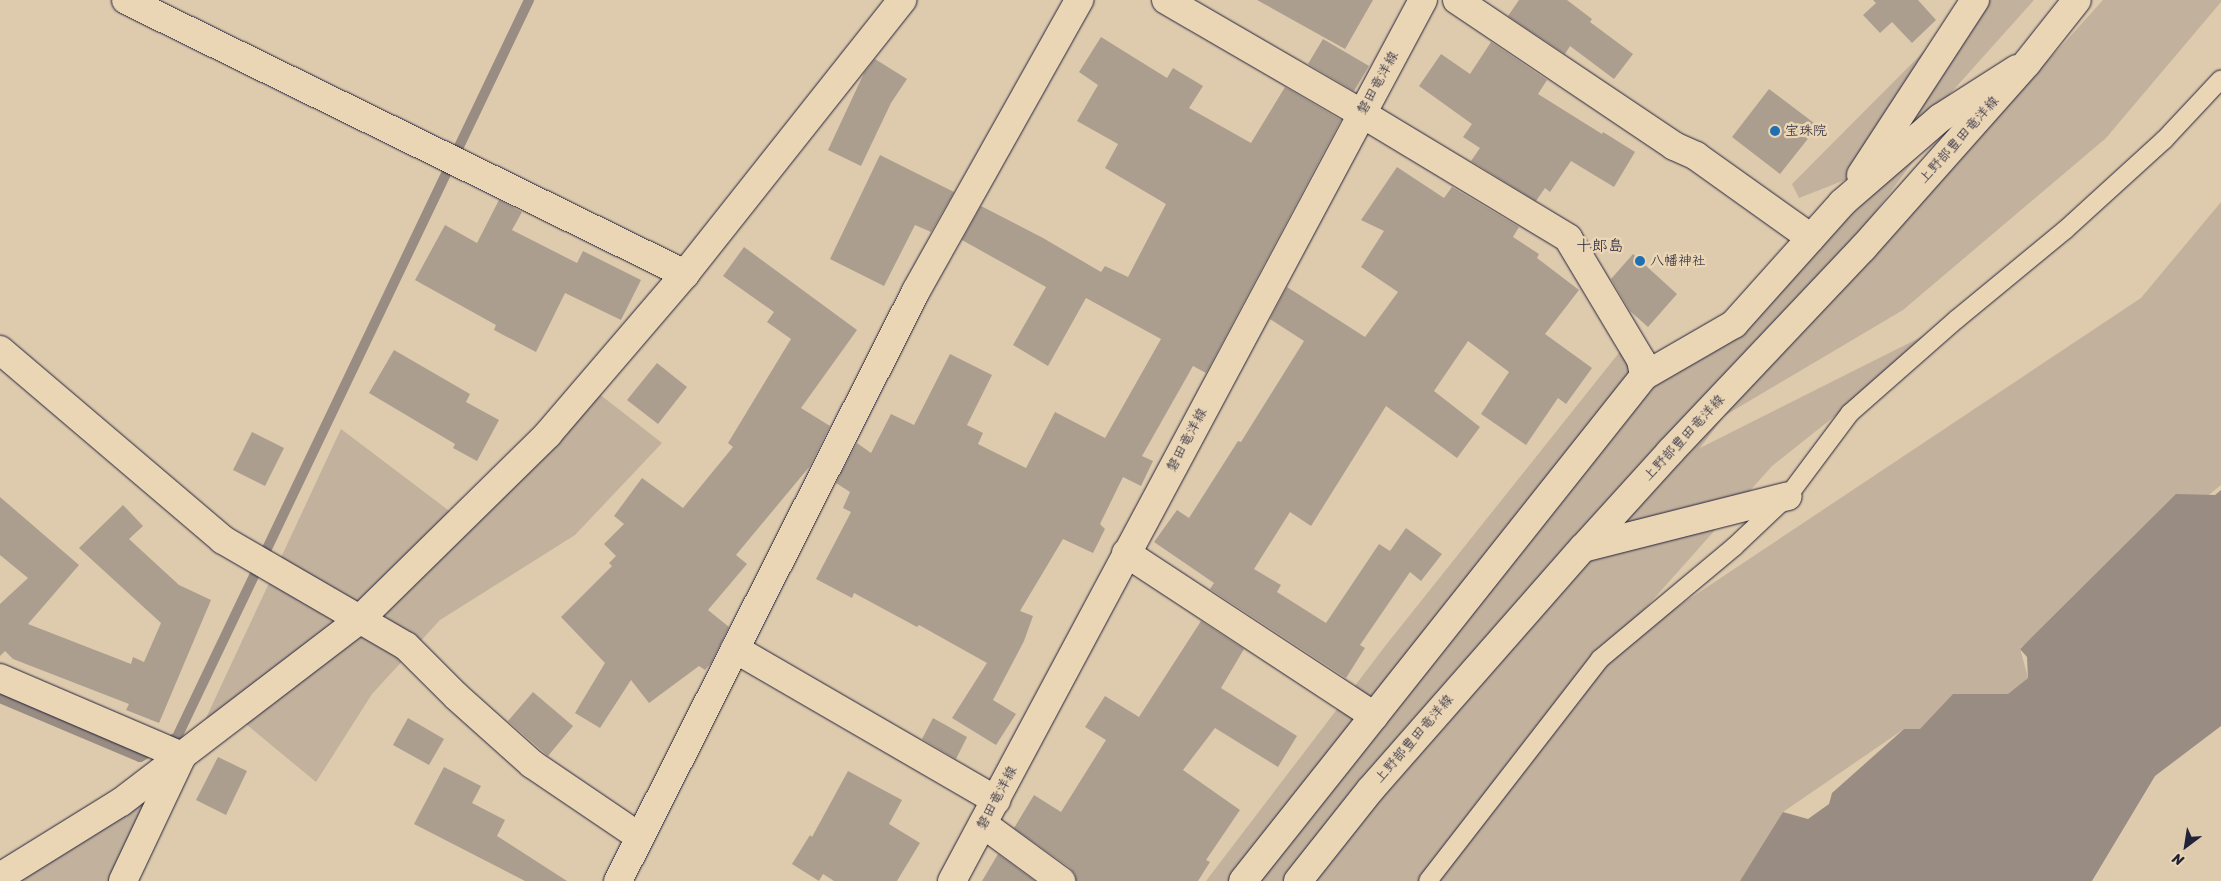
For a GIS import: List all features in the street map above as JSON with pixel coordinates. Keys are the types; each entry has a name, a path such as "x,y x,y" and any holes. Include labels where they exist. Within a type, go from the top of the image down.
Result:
{"street":[{"path":"126,0 685,274"},
{"path":"0,876 121,802 359,620 548,434 685,274 902,0"},
{"path":"618,881 916,291 1078,0"},
{"path":"1166,0 1361,113 1568,238 1641,360 1644,376"},
{"name":"磐田竜洋線","path":"952,881 1423,0"},
{"path":"1457,0 1674,146 1696,156 1811,238"},
{"path":"1842,203 1975,0"},
{"name":"上野部豊田竜洋線","path":"1298,881 1371,789 1583,548 1670,452 1863,248 2027,63 2077,0"},
{"path":"1243,881 1644,376 1734,324 1842,203 1940,118 2027,63"},
{"path":"0,350 223,540 406,646 456,696 532,764 640,837"},
{"path":"1583,548 1788,496"},
{"path":"1126,554 1374,716"},
{"path":"735,649 996,800"},
{"path":"0,678 182,756"},
{"path":"122,881 182,756"},
{"path":"983,824 1061,881"}],"lane":[{"path":"1428,881 1600,659 1734,547 1788,496 1850,413 1957,319 2072,224 2164,140 2221,79"}],"shaded area":[{"path":"1975,0 2034,0 1888,163 1799,198 1792,184"},
{"path":"2103,0 2221,0 2221,2 2106,138 1903,310 1724,416 1700,448 1957,319 1772,466 1602,657 2141,298 2221,202 2221,485 2020,648 2028,678 2008,695 1953,695 1920,730 1904,729 1783,812 1749,881 1206,881 1386,645 1622,349 1644,376 1734,324 1924,147 1732,404 1863,248 2056,52"},
{"path":"589,386 662,443 575,535 440,620 372,694 316,782 235,715 192,748 341,429 452,513"},
{"path":"2221,490 2221,726 2155,776 2092,881 1740,881 1783,812 1808,819 1829,804 1832,793 1904,729 1920,729 1953,694 2008,694 2028,678 2027,657 2020,649 2176,494 2215,495"},
{"path":"172,777 123,881 0,881"}],"building":[{"path":"1257,0 1373,0 1345,49"},
{"path":"1519,0 1567,0 1592,19 1590,22 1633,54 1614,79 1570,46 1565,54 1508,16"},
{"path":"1873,0 1918,0 1936,20 1912,43 1892,22 1880,33 1863,15 1876,3"},
{"path":"1101,37 1167,78 1173,68 1203,86 1189,108 1251,143 1285,87 1341,120 1206,373 1193,366 1142,456 1153,461 1141,486 1123,477 1100,524 1105,529 1093,553 1063,539 1020,611 1033,616 1024,641 993,700 1016,714 996,745 952,718 987,663 919,625 917,627 854,593 852,598 816,579 851,512 843,508 850,492 836,483 857,443 871,453 891,414 914,425 950,354 992,375 967,425 983,433 978,444 1026,468 1055,412 1105,438 1161,339 1086,298 1048,366 1013,345 1046,287 962,240 981,206 1043,238 1101,272 1105,266 1128,277 1166,204 1105,168 1118,144 1077,121 1098,85 1079,72"},
{"path":"1323,39 1369,66 1354,91 1308,64"},
{"path":"1491,42 1547,80 1538,94 1635,152 1614,187 1571,161 1550,192 1545,188 1536,201 1471,161 1480,148 1463,137 1472,124 1419,86 1441,54 1470,74"},
{"path":"875,59 907,79 891,103 861,166 828,150 864,73"},
{"name":"宝珠院","path":"1769,89 1818,126 1780,174 1732,137"},
{"path":"880,155 954,192 931,232 915,225 884,286 830,259"},
{"path":"1397,167 1444,198 1452,187 1519,227 1513,237 1539,254 1537,258 1579,290 1545,334 1592,368 1566,404 1558,398 1526,445 1481,414 1509,372 1468,341 1434,391 1480,427 1457,458 1386,406 1311,526 1290,512 1254,569 1281,585 1277,592 1326,623 1379,544 1390,551 1406,528 1442,554 1421,581 1410,572 1360,645 1365,648 1346,678 1210,589 1214,583 1154,542 1177,510 1189,518 1238,441 1241,442 1304,341 1270,319 1287,287 1365,337 1398,292 1361,267 1384,231 1361,220"},
{"path":"499,200 522,212 512,230 577,263 583,251 641,280 621,320 565,293 536,352 494,330 496,325 415,280 445,225 477,243"},
{"path":"744,247 857,330 801,408 830,426 810,466 736,555 747,564 708,610 729,627 711,663 705,670 699,666 649,703 631,680 600,728 575,713 605,663 561,617 612,566 609,563 616,556 604,544 624,524 614,516 642,478 683,508 733,447 728,443 791,339 767,322 774,312 723,276"},
{"path":"1633,254 1677,294 1648,327 1630,311 1611,279"},
{"path":"394,350 470,394 466,402 499,420 477,461 453,448 455,444 369,393"},
{"path":"657,363 687,387 658,424 627,400"},
{"path":"252,432 284,448 265,486 233,470"},
{"path":"0,497 79,565 28,624 131,664 133,657 144,662 161,623 79,548 123,505 143,526 129,539 179,585 211,600 159,723 126,710 129,704 13,659 5,651 0,656 0,604 28,578 0,555"},
{"path":"1201,621 1244,649 1221,688 1297,736 1278,767 1215,728 1183,770 1240,810 1206,860 1210,862 1198,881 1076,881 1075,874 1070,868 1014,828 1034,795 1061,812 1106,740 1085,727 1105,696 1139,717"},
{"path":"533,692 573,726 548,756 508,721"},
{"path":"408,718 444,739 429,765 393,745"},
{"path":"933,718 967,737 956,759 922,739"},
{"path":"218,757 247,771 226,815 196,800"},
{"path":"444,767 481,786 472,803 505,820 497,836 567,881 525,881 414,824"},
{"path":"848,771 902,800 889,824 920,843 897,881 834,881 823,874 819,881 792,864 810,835 812,837"},
{"path":"998,854 1035,881 982,881"}],"waterway":[{"path":"0,698 140,757 177,737 529,0"}],"place":[{"name":"宝珠院","path":"1775,131"},
{"name":"八幡神社","path":"1640,261"}],"district":[{"name":"十郎島","path":"1600,246"}]}
